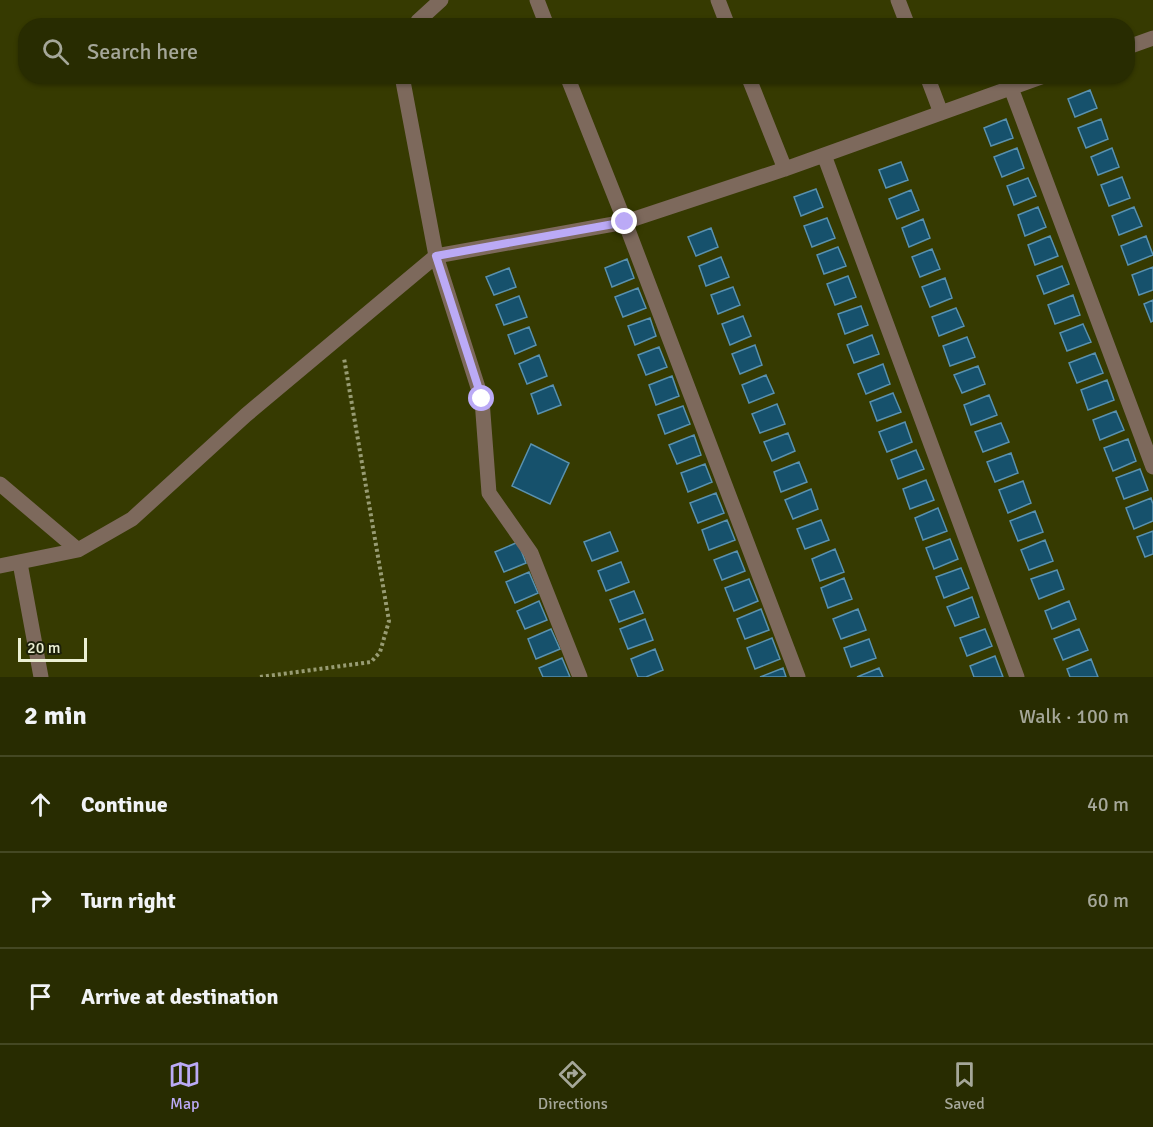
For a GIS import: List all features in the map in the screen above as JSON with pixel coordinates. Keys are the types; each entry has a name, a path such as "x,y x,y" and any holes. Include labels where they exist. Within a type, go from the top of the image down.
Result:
{"street":[{"path":"421,18 441,0"},
{"path":"537,0 544,18"},
{"path":"718,0 725,18"},
{"path":"898,0 905,18"},
{"path":"1135,44 1153,38"},
{"path":"404,84 436,256 482,399 489,493 531,553 580,677"},
{"path":"570,84 798,677"},
{"path":"751,84 785,169"},
{"path":"930,84 941,113"},
{"path":"0,566 20,564 78,550 132,519 246,416 436,256 625,222 785,169 1022,84"},
{"path":"1011,88 1153,467"},
{"path":"824,154 1017,677"},
{"path":"0,484 78,550"},
{"path":"20,564 41,677"}],"path":[{"path":"260,677 371,662 380,652 388,621 340,336"}],"building":[{"path":"1090,90 1097,108 1075,117 1068,99"},
{"path":"1006,119 1013,138 991,146 984,128"},
{"path":"1101,119 1108,139 1086,148 1078,128"},
{"path":"1017,148 1024,168 1002,177 994,157"},
{"path":"1112,148 1119,167 1098,175 1091,157"},
{"path":"901,162 908,180 886,188 879,170"},
{"path":"1122,177 1130,198 1109,206 1101,185"},
{"path":"1028,178 1036,196 1014,205 1007,186"},
{"path":"816,189 823,207 801,216 794,197"},
{"path":"911,190 919,210 897,219 889,199"},
{"path":"1038,207 1046,227 1025,236 1018,215"},
{"path":"1134,207 1142,226 1119,235 1112,216"},
{"path":"827,218 835,238 812,247 804,226"},
{"path":"923,219 930,238 909,247 902,228"},
{"path":"711,228 718,247 696,256 688,237"},
{"path":"1050,236 1058,256 1035,265 1028,245"},
{"path":"1146,236 1153,255 1128,265 1121,246"},
{"path":"838,247 846,266 824,274 817,255"},
{"path":"932,249 940,269 920,277 912,257"},
{"path":"721,257 729,277 706,286 699,266"},
{"path":"627,259 634,278 612,287 605,268"},
{"path":"1062,266 1069,284 1044,294 1037,276"},
{"path":"1153,267 1153,290 1139,295 1132,275"},
{"path":"509,268 516,287 494,295 486,277"},
{"path":"848,276 856,297 835,305 827,284"},
{"path":"945,278 952,298 930,307 922,287"},
{"path":"733,287 740,305 718,314 711,295"},
{"path":"638,288 646,308 623,317 615,297"},
{"path":"1073,295 1080,315 1055,324 1048,305"},
{"path":"519,296 527,317 504,325 496,305"},
{"path":"1153,300 1153,321 1151,322 1144,304"},
{"path":"861,306 868,325 845,334 838,314"},
{"path":"956,308 964,326 939,336 932,317"},
{"path":"743,316 751,336 730,345 722,324"},
{"path":"650,318 656,336 635,345 628,326"},
{"path":"1083,324 1091,342 1067,351 1060,333"},
{"path":"529,327 536,345 515,354 508,335"},
{"path":"872,335 879,354 854,363 847,345"},
{"path":"967,337 975,357 950,366 943,346"},
{"path":"755,345 762,365 740,374 732,354"},
{"path":"659,347 667,367 646,375 638,355"},
{"path":"1095,353 1103,373 1077,383 1069,363"},
{"path":"539,355 547,376 527,384 519,364"},
{"path":"883,364 890,384 866,394 858,374"},
{"path":"978,366 985,384 962,393 954,375"},
{"path":"766,375 774,393 749,403 742,385"},
{"path":"672,376 679,396 656,405 649,385"},
{"path":"1107,380 1114,400 1088,410 1081,390"},
{"path":"553,385 561,405 538,414 531,394"},
{"path":"893,393 901,412 877,421 870,402"},
{"path":"989,395 997,415 971,425 964,405"},
{"path":"777,404 785,424 760,433 752,414"},
{"path":"683,406 690,424 665,434 658,415"},
{"path":"1116,411 1124,430 1100,440 1093,420"},
{"path":"905,422 912,442 887,452 879,432"},
{"path":"1001,423 1009,442 983,452 975,432"},
{"path":"788,433 795,451 772,461 764,442"},
{"path":"694,435 701,455 677,464 669,445"},
{"path":"1128,439 1136,461 1113,471 1104,448"},
{"path":"531,444 569,463 550,504 512,486"},
{"path":"916,450 924,469 898,479 891,460"},
{"path":"1011,453 1018,473 995,482 987,462"},
{"path":"799,462 807,482 781,492 774,472"},
{"path":"705,464 712,482 688,492 681,473"},
{"path":"1140,469 1148,490 1124,499 1116,478"},
{"path":"926,480 934,500 910,509 903,489"},
{"path":"1023,481 1031,503 1008,513 999,490"},
{"path":"811,489 818,509 793,519 785,500"},
{"path":"716,493 724,513 698,523 690,503"},
{"path":"1151,498 1153,521 1134,529 1126,508"},
{"path":"938,508 947,531 923,540 915,518"},
{"path":"1035,511 1043,532 1018,541 1010,521"},
{"path":"727,520 735,540 709,550 702,530"},
{"path":"821,520 829,540 805,549 797,529"},
{"path":"1153,531 1153,554 1145,557 1137,537"},
{"path":"610,532 618,551 592,561 584,542"},
{"path":"950,539 958,559 934,569 926,548"},
{"path":"1045,540 1053,561 1029,570 1021,550"},
{"path":"518,542 526,563 504,572 495,552"},
{"path":"835,549 844,572 820,581 812,559"},
{"path":"737,551 745,571 722,580 714,560"},
{"path":"621,562 629,582 606,591 598,571"},
{"path":"961,568 969,588 944,598 936,577"},
{"path":"1057,570 1064,589 1039,599 1031,579"},
{"path":"529,572 538,593 515,603 506,582"},
{"path":"844,578 852,599 828,608 821,588"},
{"path":"749,579 758,601 734,611 725,588"},
{"path":"634,591 643,613 619,622 610,600"},
{"path":"972,597 979,617 955,626 947,607"},
{"path":"539,601 547,620 525,629 517,611"},
{"path":"1069,601 1076,619 1052,629 1045,611"},
{"path":"761,609 769,630 745,639 737,619"},
{"path":"858,609 866,630 841,639 833,619"},
{"path":"645,619 653,640 628,649 620,629"},
{"path":"551,629 560,649 536,659 528,639"},
{"path":"985,629 992,646 967,656 960,638"},
{"path":"1079,629 1088,650 1063,660 1054,639"},
{"path":"772,638 780,659 755,669 747,648"},
{"path":"869,639 876,658 851,667 844,648"},
{"path":"655,649 663,670 646,677 638,677 631,659"},
{"path":"995,656 1003,677 974,677 970,666"},
{"path":"562,658 570,677 543,677 539,668"},
{"path":"1091,659 1098,677 1070,677 1067,669"},
{"path":"783,668 786,677 760,677"},
{"path":"879,668 883,677 857,677"}],"route":[{"path":"482,399 436,256 625,222"}]}
